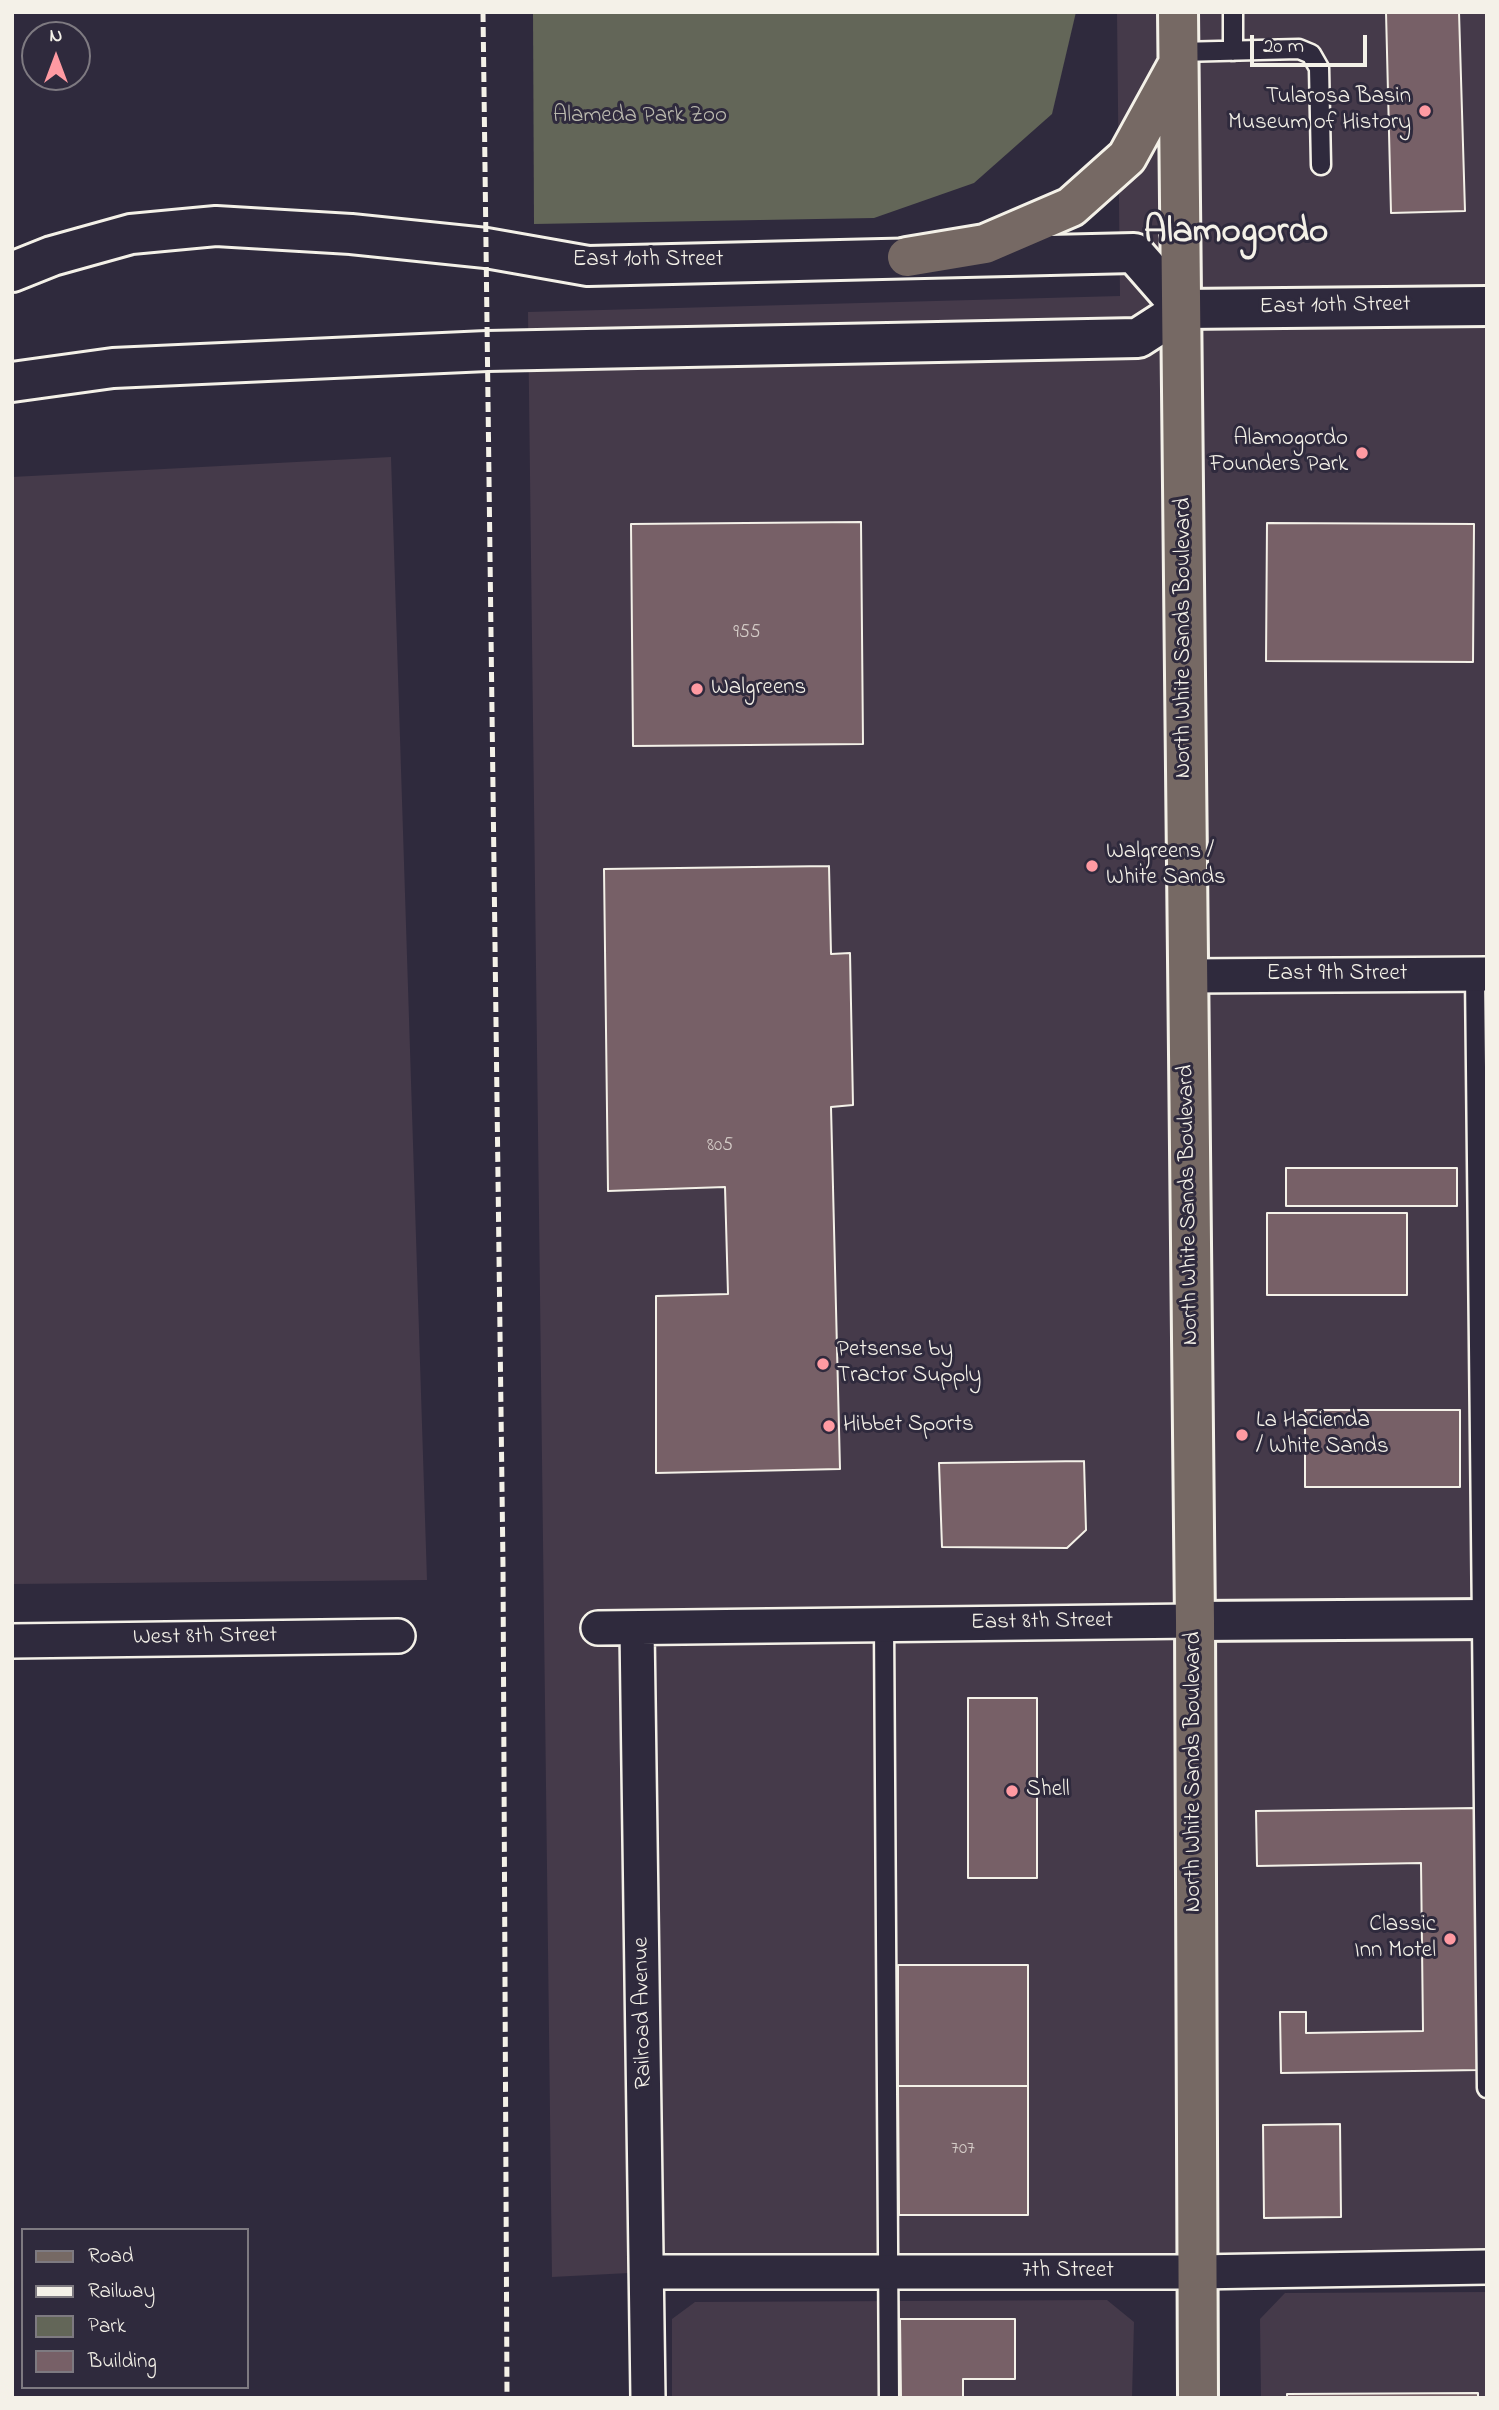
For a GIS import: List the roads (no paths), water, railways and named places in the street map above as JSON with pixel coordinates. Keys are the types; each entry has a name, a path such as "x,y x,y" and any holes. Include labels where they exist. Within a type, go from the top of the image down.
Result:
{"main road":[{"name":"North White Sands Boulevard","path":"1178,12 1195,1621 1198,2398"},
{"path":"907,257 985,244 1071,207 1128,157 1178,58"},
{"name":"East 10th Street","path":"12,272 52,256 131,234 216,226 351,234 588,266 1133,253 1183,309 1487,306"},
{"path":"12,382 113,368 474,352 1138,338 1183,309"},
{"name":"East 8th Street","path":"1195,1621 1485,1619"}],"street":[{"name":"East 9th Street","path":"1188,976 1481,974"},
{"name":"East 8th Street","path":"598,1628 1195,1621"},
{"name":"Railroad Avenue","path":"637,1629 649,2398"},
{"name":"West 8th Street","path":"12,1641 398,1636"},
{"name":"7th Street","path":"648,2272 1196,2272 1487,2267"}],"lane":[{"path":"1233,12 1233,51"},
{"path":"1178,58 1233,51 1299,49 1311,54 1319,68 1321,165"},
{"path":"1481,974 1487,2088"},
{"path":"884,1625 889,2398"}],"railway":[{"path":"483,12 503,1566 507,2398"}],"place":[{"name":"Tularosa Basin Museum of History","path":"1425,111"},
{"name":"Alamogordo Founders Park","path":"1362,453"},
{"name":"Walgreens","path":"697,689"},
{"name":"Walgreens / White Sands","path":"1092,866"},
{"name":"Petsense by Tractor Supply","path":"823,1364"},
{"name":"Hibbet Sports","path":"829,1426"},
{"name":"La Hacienda / White Sands","path":"1242,1435"},
{"name":"Shell","path":"1012,1791"},
{"name":"Classic Inn Motel","path":"1450,1939"}],"district":[{"name":"Alamogordo","path":"1236,235"}],"park label":[{"name":"Alameda Park Zoo","path":"640,117"}]}
